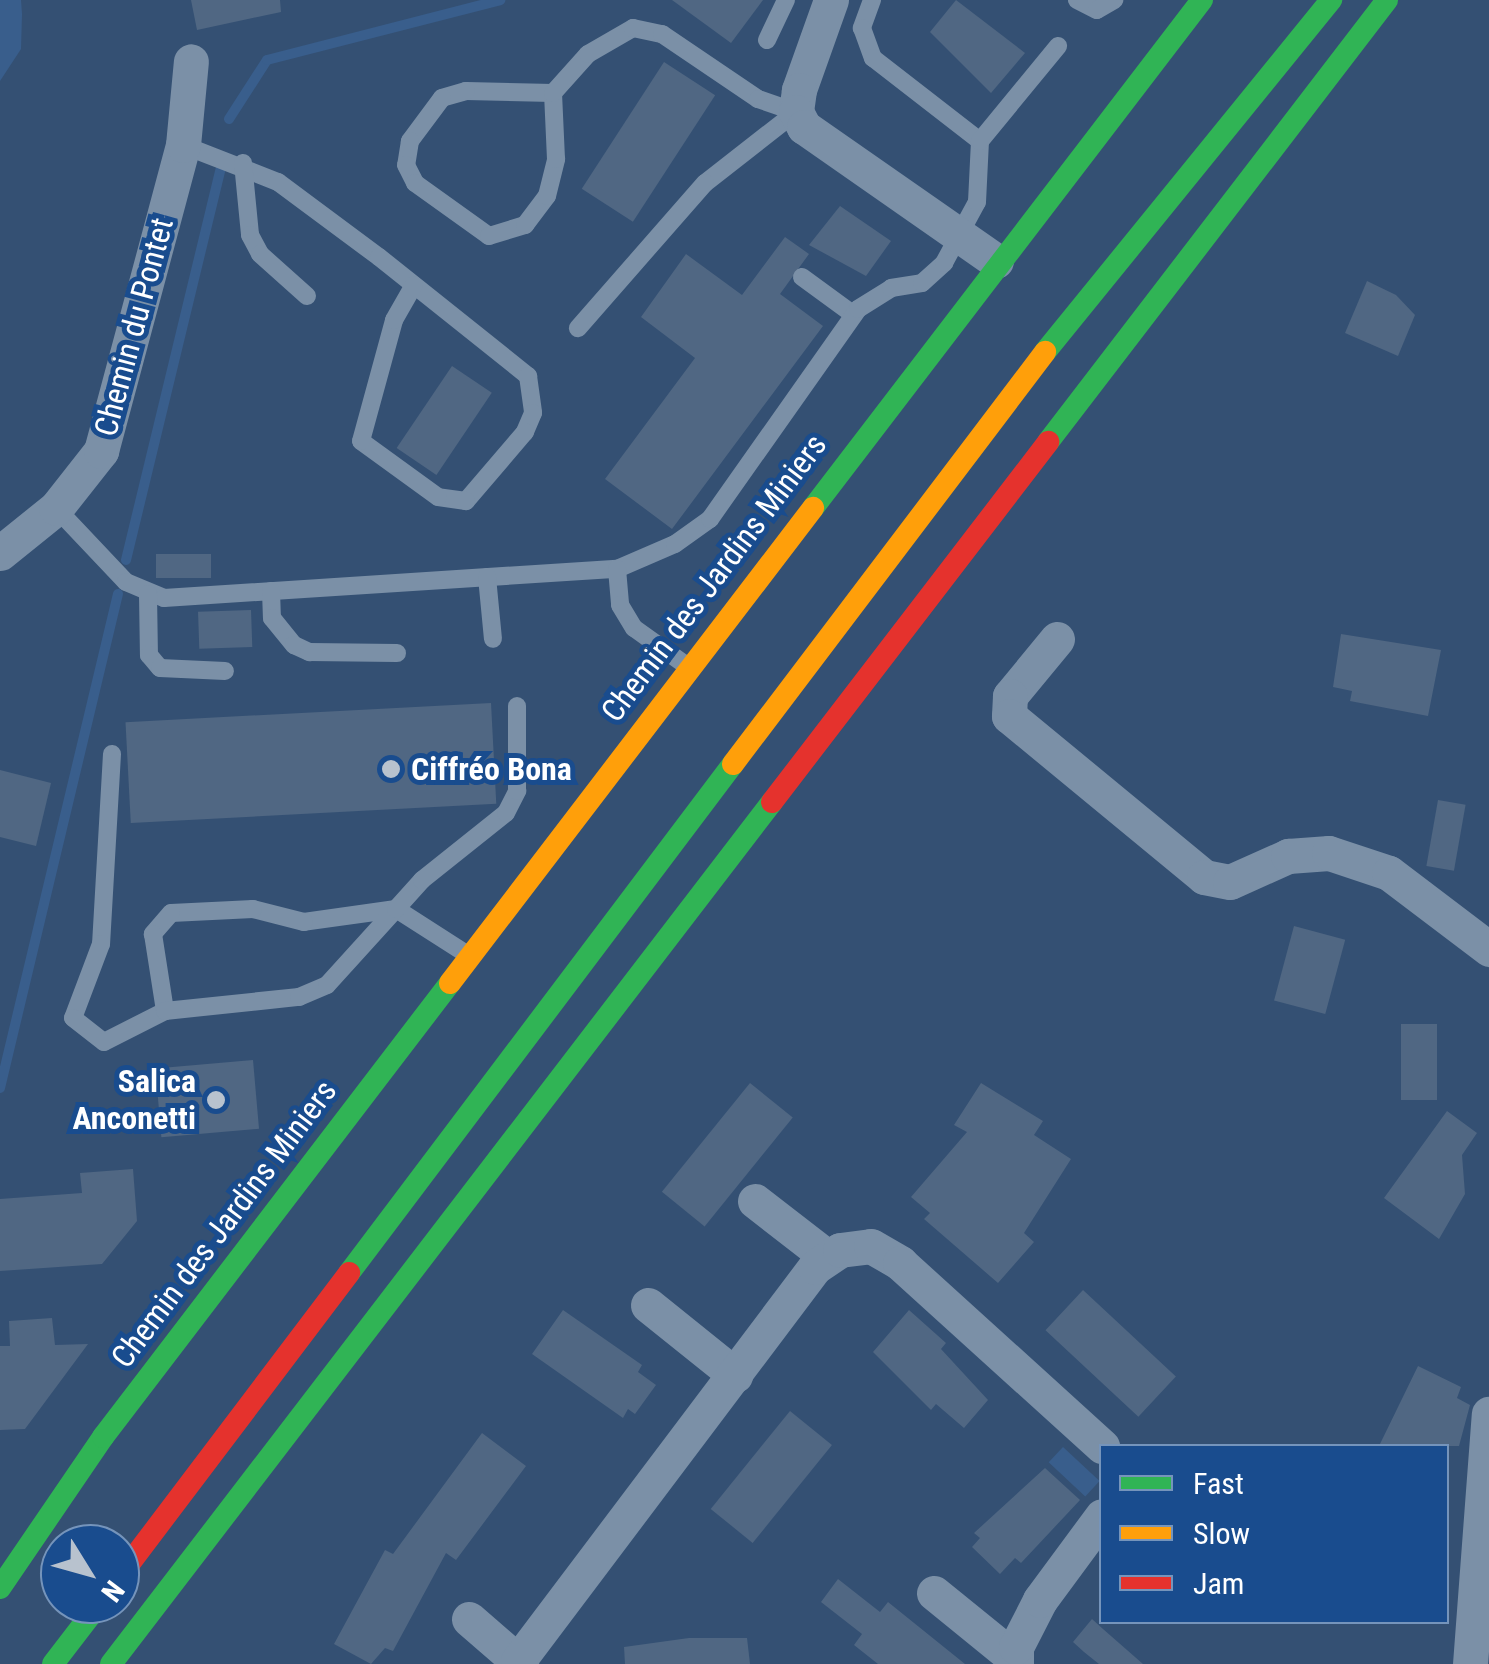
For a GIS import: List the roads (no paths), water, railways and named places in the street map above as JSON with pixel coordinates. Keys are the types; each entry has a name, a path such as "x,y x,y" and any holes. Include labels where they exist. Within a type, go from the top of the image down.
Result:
{"main road":[{"name":"Chemin des Jardins Miniers","path":"0,1588 103,1437 996,261 1202,0"},
{"path":"790,698 952,434 1304,0"},
{"path":"140,1550 790,698 1094,286 1331,0"},
{"path":"111,1664 1387,0"},
{"path":"53,1664 83,1624"}],"street":[{"path":"831,0 796,112 804,127 996,261"},
{"name":"Chemin du Pontet","path":"0,553 56,508 101,451 182,145 191,61"},
{"path":"1057,639 1010,696 1009,716 1204,877 1230,882 1288,856 1329,853 1389,872 1489,948"},
{"path":"755,1201 826,1256"},
{"path":"469,1619 520,1662 826,1256 871,1246 900,1263 1100,1444"},
{"path":"648,1306 735,1374"},
{"path":"1477,1645 1489,1414"},
{"path":"934,1593 1015,1661 1040,1600 1099,1520"}],"lane":[{"path":"767,40 786,0"},
{"path":"872,0 862,28 872,58 980,140"},
{"path":"1077,0 1097,10 1114,0"},
{"path":"553,93 466,90 442,98 410,141 406,165 415,183 490,236 525,225 546,196 556,160 553,93 588,54 633,28 662,34 758,99 796,112"},
{"path":"56,508 148,594 271,591 617,568 710,519 854,314 873,296 922,284 962,237 977,202 980,140 1058,46"},
{"path":"578,328 705,184 796,112"},
{"path":"182,145 243,163 414,285 516,364 533,394 526,432 466,501 438,496 361,441 394,320 414,285"},
{"path":"243,163 255,244 307,296"},
{"path":"802,277 854,314"},
{"path":"617,568 620,605 634,628 688,666"},
{"path":"488,577 492,638"},
{"path":"271,591 280,634 309,652 397,653"},
{"path":"148,594 149,656 160,668 225,671"},
{"path":"112,754 102,944 72,1018 104,1042 165,1010 299,997 327,985 396,909 506,813 517,791 517,706"},
{"path":"165,1010 153,934 171,913 253,909 304,922 396,909 468,956"}],"water":[{"path":"0,0 21,0 22,14 21,49 0,81"},
{"path":"1063,1447 1099,1481 1085,1496 1049,1462"}],"waterway":[{"path":"229,119 267,60 500,0"},
{"path":"126,560 220,170"},
{"path":"0,1088 118,594"}],"place":[{"name":"Ciffréo Bona","path":"391,769"},
{"name":"Salica Anconetti","path":"216,1100"}]}
